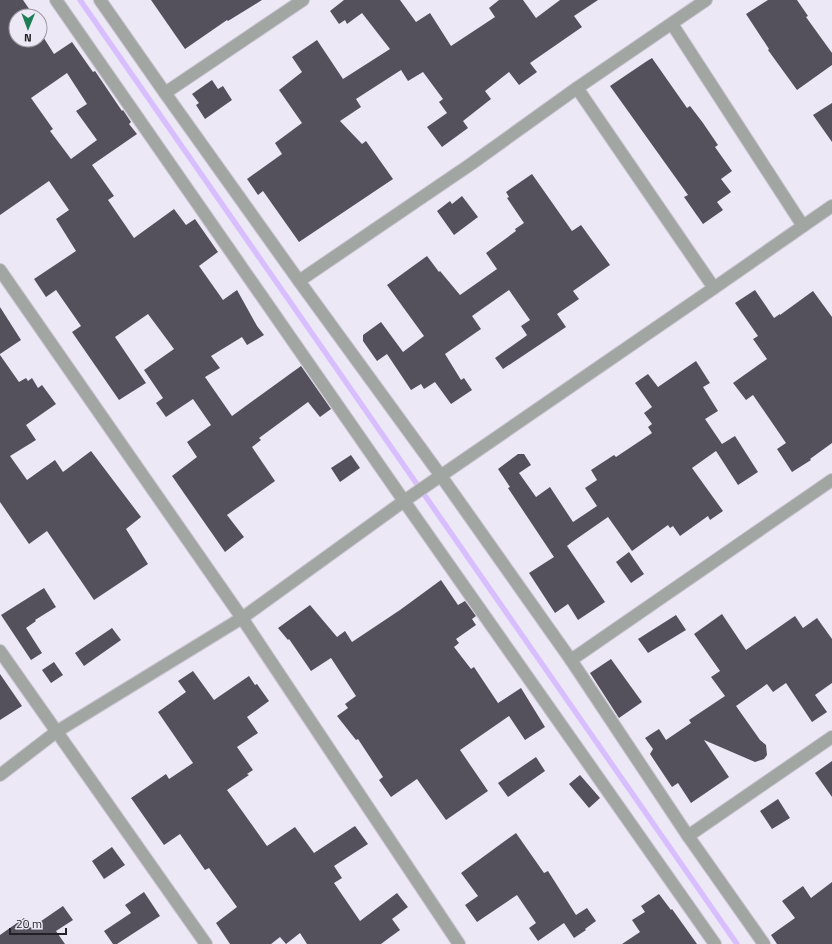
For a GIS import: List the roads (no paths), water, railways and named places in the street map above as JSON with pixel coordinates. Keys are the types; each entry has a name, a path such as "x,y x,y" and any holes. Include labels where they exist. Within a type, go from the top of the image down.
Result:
{"street":[{"path":"56,0 408,498 715,944"},
{"path":"100,0 165,94 299,281 436,479 571,660 688,836 764,944"},
{"path":"165,94 303,0"},
{"path":"299,281 471,164 577,88 706,0"},
{"path":"672,24 803,226"},
{"path":"577,88 714,288"},
{"path":"0,775 56,732 242,618 408,498 832,206"},
{"path":"0,270 242,618 459,944"},
{"path":"571,660 832,480"},
{"path":"0,651 206,944"},
{"path":"688,836 832,737"}],"waterway":[{"path":"80,0 737,944"}]}
